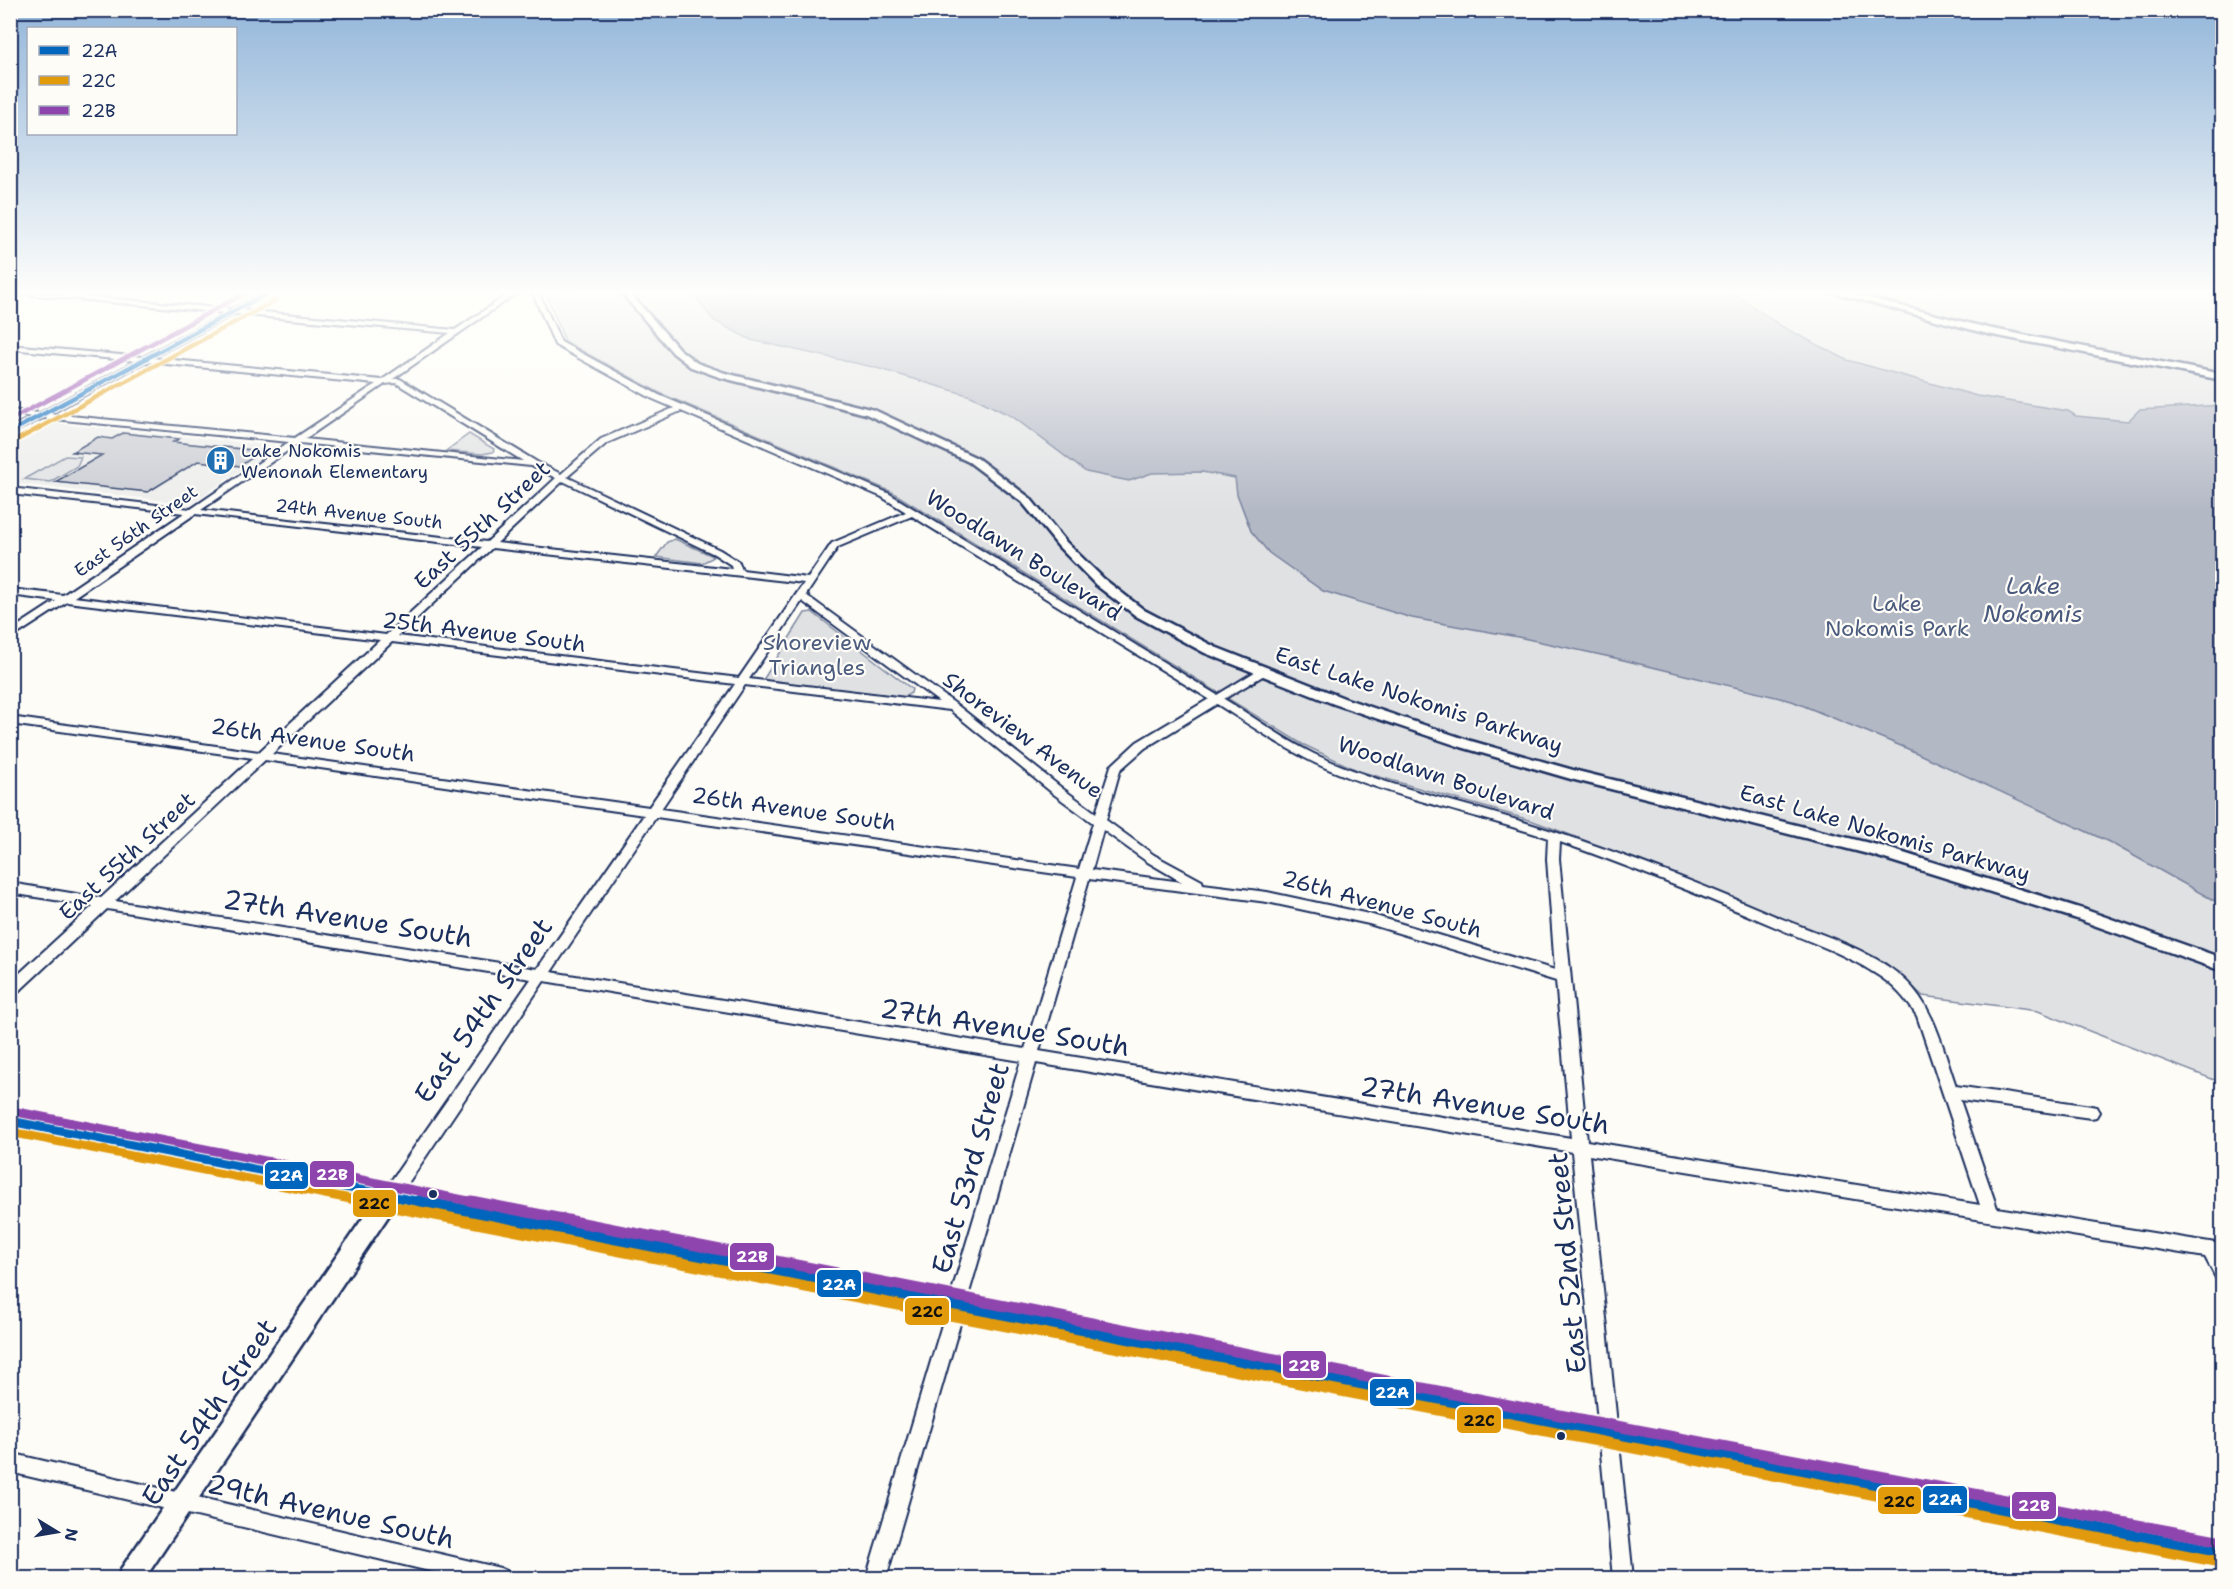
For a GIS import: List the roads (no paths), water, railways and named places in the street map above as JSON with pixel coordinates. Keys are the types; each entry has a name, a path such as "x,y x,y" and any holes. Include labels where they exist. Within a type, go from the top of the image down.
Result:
{"street":[{"path":"10,432 133,365"},
{"path":"208,365 401,382 534,464 717,552 736,564 737,573"},
{"name":"East 56th Street","path":"10,636 408,365"},
{"name":"Woodlawn Boulevard","path":"598,365 656,397 854,480 913,512 1217,701 1307,754 1347,773 1554,836 1672,879 1834,947 1888,974 1909,989 1924,1014 1992,1214"},
{"name":"East Lake Nokomis Parkway","path":"694,365 722,375 870,412 973,460 1026,500 1062,544 1100,582 1140,613 1210,650 1262,672 1368,712 1477,747 1571,774 1770,822 1892,855 2089,917 2223,965"},
{"path":"2162,365 2223,377"},
{"name":"East 55th Street","path":"10,991 489,545 604,441 683,407"},
{"path":"10,412 534,464"},
{"name":"24th Avenue South","path":"10,491 811,580"},
{"name":"East 54th Street","path":"130,1578 835,544 913,512"},
{"name":"25th Avenue South","path":"10,592 387,640 953,707"},
{"name":"Shoreview Avenue","path":"801,596 953,707 1059,792 1173,872 1195,883 1228,892"},
{"name":"East 53rd Street","path":"876,1578 1029,1057 1102,820 1109,785 1119,762 1141,745 1262,672"},
{"name":"26th Avenue South","path":"10,720 1317,906 1369,919 1563,978"},
{"name":"East 52nd Street","path":"1554,836 1563,978 1582,1147 1623,1578"},
{"name":"27th Avenue South","path":"10,888 1992,1214"},
{"path":"1951,1092 2091,1112"},
{"path":"10,1121 1609,1435 2223,1552"},
{"path":"1992,1214 2216,1251 2223,1272"},
{"name":"29th Avenue South","path":"10,1462 500,1578"}],"water":[{"name":"Lake Nokomis","path":"865,365 1866,365 1977,396 2068,411 2076,416 2128,421 2139,410 2222,405 2222,905 2109,842 1906,748 1792,701 1615,658 1518,637 1412,618 1323,591 1269,553 1251,531 1237,494 1235,478 1202,472 1152,473 1129,481 1086,472 1013,417 971,396"}],"place":[{"name":"Lake Nokomis Wenonah Elementary","path":"220,461"}],"park label":[{"name":"Lake Nokomis Park","path":"1897,616"},
{"name":"Shoreview Triangles","path":"817,654"}]}
